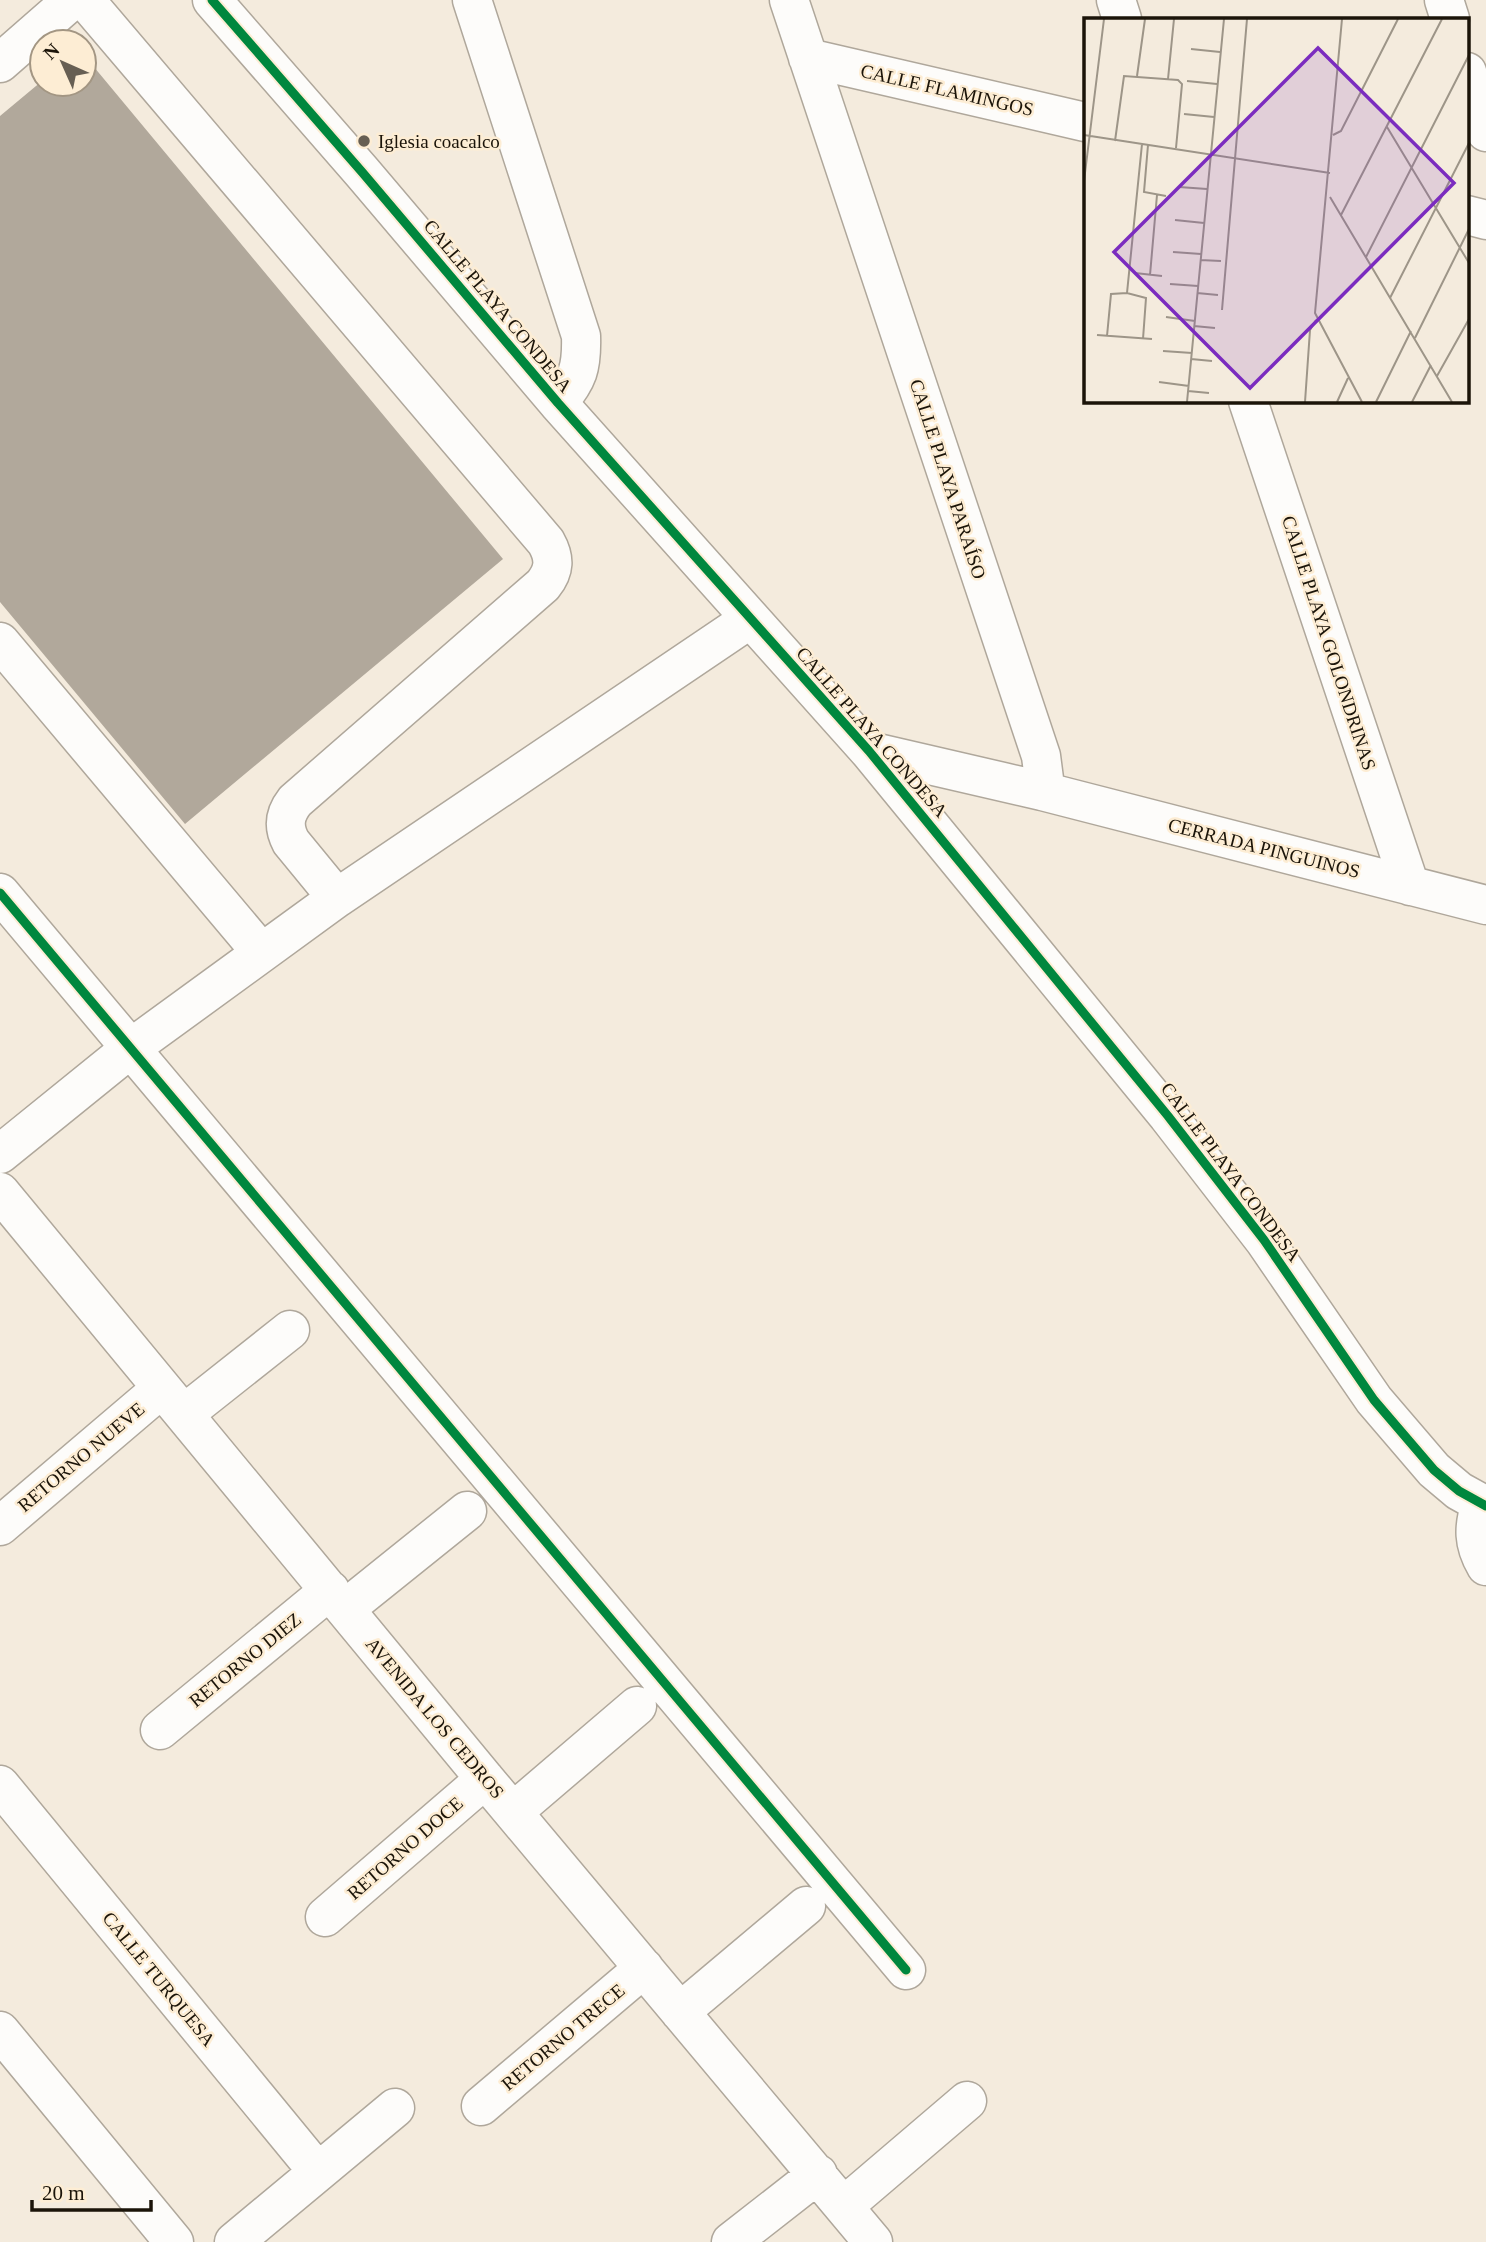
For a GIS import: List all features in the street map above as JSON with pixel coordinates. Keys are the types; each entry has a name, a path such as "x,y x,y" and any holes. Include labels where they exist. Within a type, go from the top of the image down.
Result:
{"street":[{"path":"0,63 72,0"},
{"path":"85,0 552,552 550,576 543,584 288,810 286,832 291,842 337,898"},
{"name":"CALLE PLAYA CONDESA","path":"212,0 558,403 869,751 1168,1115 1264,1240 1374,1400 1434,1470 1459,1491 1483,1504"},
{"path":"472,0 581,336 582,357 579,374 558,403"},
{"name":"CALLE PLAYA PARAÍSO","path":"789,0 1041,756 1044,779 1042,791"},
{"path":"1116,0 1122,18"},
{"path":"1444,0 1450,18"},
{"name":"CALLE FLAMINGOS","path":"808,58 1084,122"},
{"path":"1468,75 1486,132"},
{"path":"1468,215 1486,220"},
{"name":"CALLE PLAYA GOLONDRINAS","path":"1248,402 1410,886"},
{"path":"0,1154 131,1048 261,952 750,619"},
{"path":"0,642 261,952"},
{"path":"869,751 1042,791"},
{"name":"CERRADA PINGUINOS","path":"1042,791 1486,905"},
{"path":"0,893 906,1970"},
{"name":"AVENIDA LOS CEDROS","path":"0,1192 485,1779 873,2242"},
{"name":"RETORNO NUEVE","path":"0,1526 173,1401 290,1330"},
{"path":"1483,1504 1474,1535 1486,1566"},
{"name":"RETORNO DIEZ","path":"160,1730 338,1600 467,1511"},
{"path":"513,1812 637,1706"},
{"name":"RETORNO DOCE","path":"325,1917 485,1779"},
{"name":"CALLE TURQUESA","path":"0,1785 318,2172"},
{"path":"680,2012 806,1906"},
{"name":"RETORNO TRECE","path":"481,2106 644,1968"},
{"path":"0,2031 174,2242"},
{"path":"844,2206 967,2101"},
{"path":"234,2242 395,2108"},
{"path":"731,2242 818,2174"}],"building":[{"path":"98,72 503,559 185,824 0,602 0,116 28,93 28,98 98,98"}],"cycle path":[{"path":"212,0 558,403 869,751 1168,1116 1264,1240 1374,1400 1434,1470 1459,1491 1486,1506"},
{"path":"0,893 906,1970"}],"place":[{"name":"Iglesia coacalco","path":"364,141"}]}
